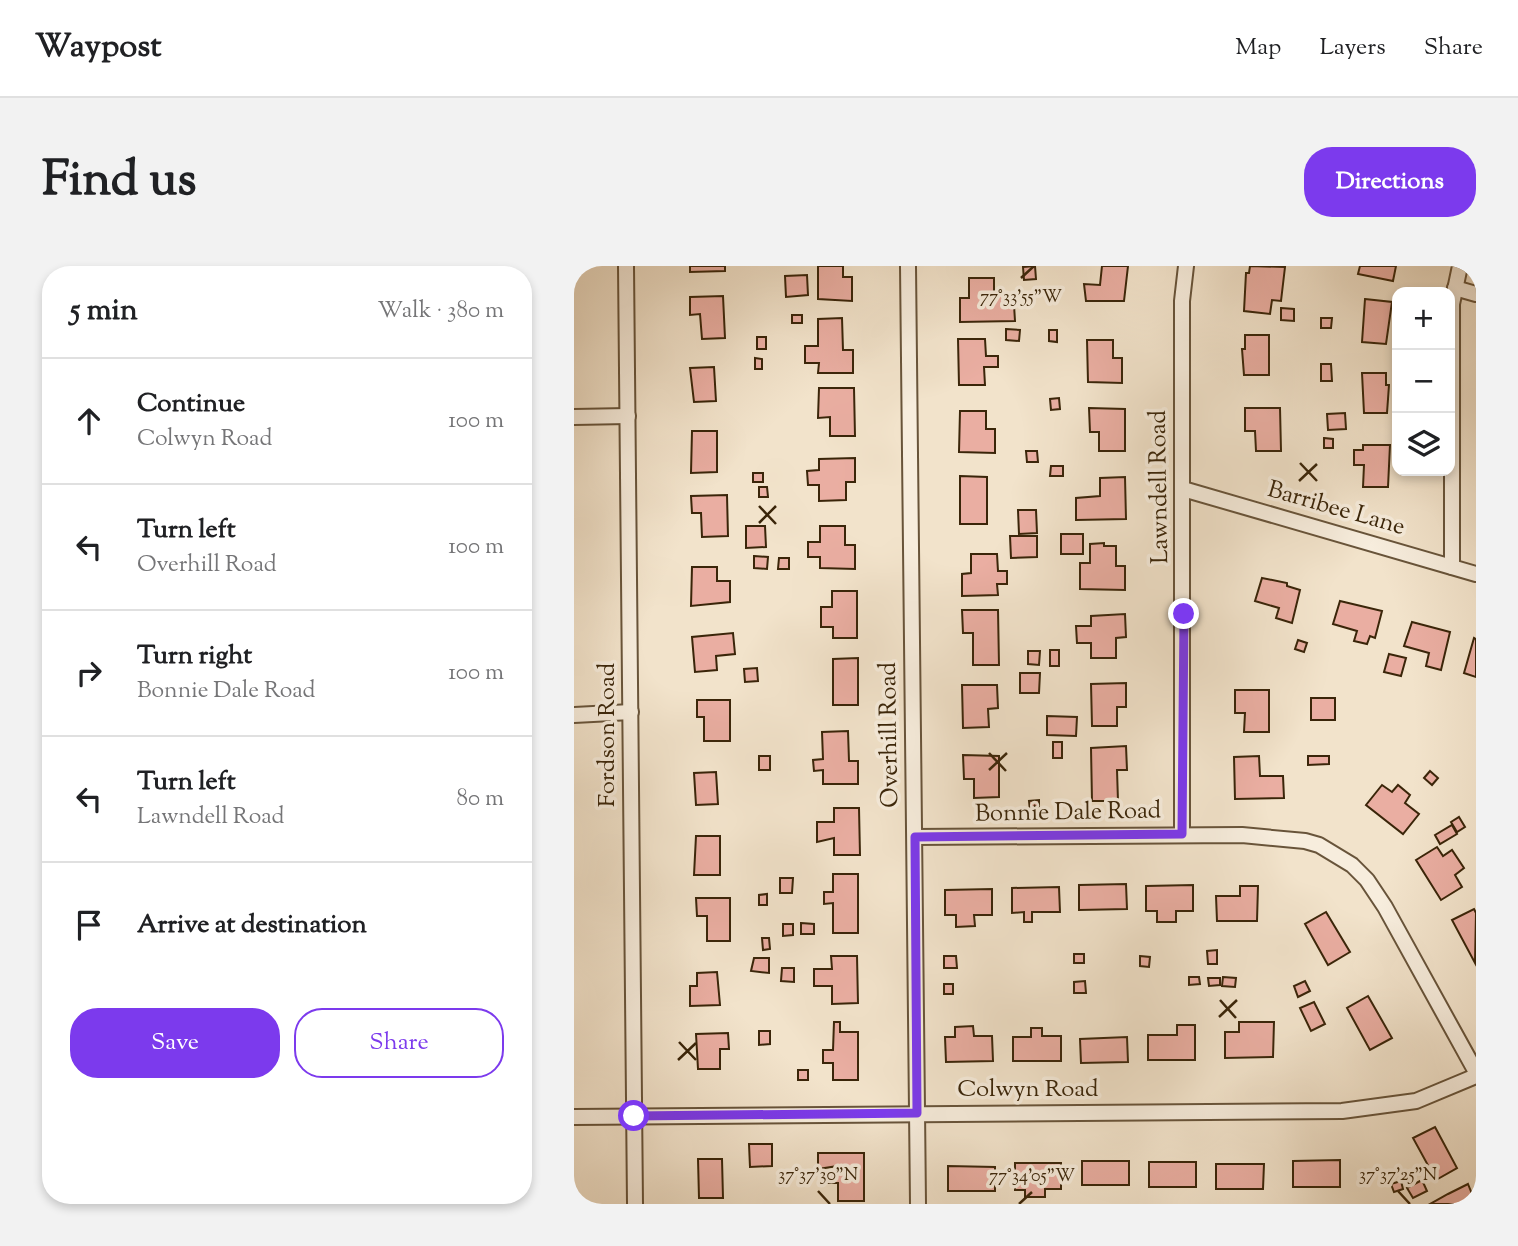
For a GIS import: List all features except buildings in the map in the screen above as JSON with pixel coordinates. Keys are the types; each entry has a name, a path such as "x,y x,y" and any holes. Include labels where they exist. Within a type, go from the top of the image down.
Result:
{"street":[{"name":"Fordson Road","path":"626,266 635,1204"},
{"name":"Overhill Road","path":"908,266 918,1204"},
{"name":"Lawndell Road","path":"1182,834 1182,301 1186,266"},
{"path":"1460,266 1455,288 1476,294"},
{"path":"1452,567 1453,350"},
{"path":"574,417 628,416"},
{"name":"Barribee Lane","path":"1183,489 1476,574"},
{"path":"574,715 631,712"},
{"name":"Bonnie Dale Road","path":"915,837 1242,835 1305,841 1337,854 1352,865 1385,906 1476,1074"},
{"name":"Colwyn Road","path":"574,1117 1342,1111 1416,1101 1476,1074"}],"route":[{"path":"634,1116 917,1113 915,837 1182,834 1181,687 1184,614"}]}
